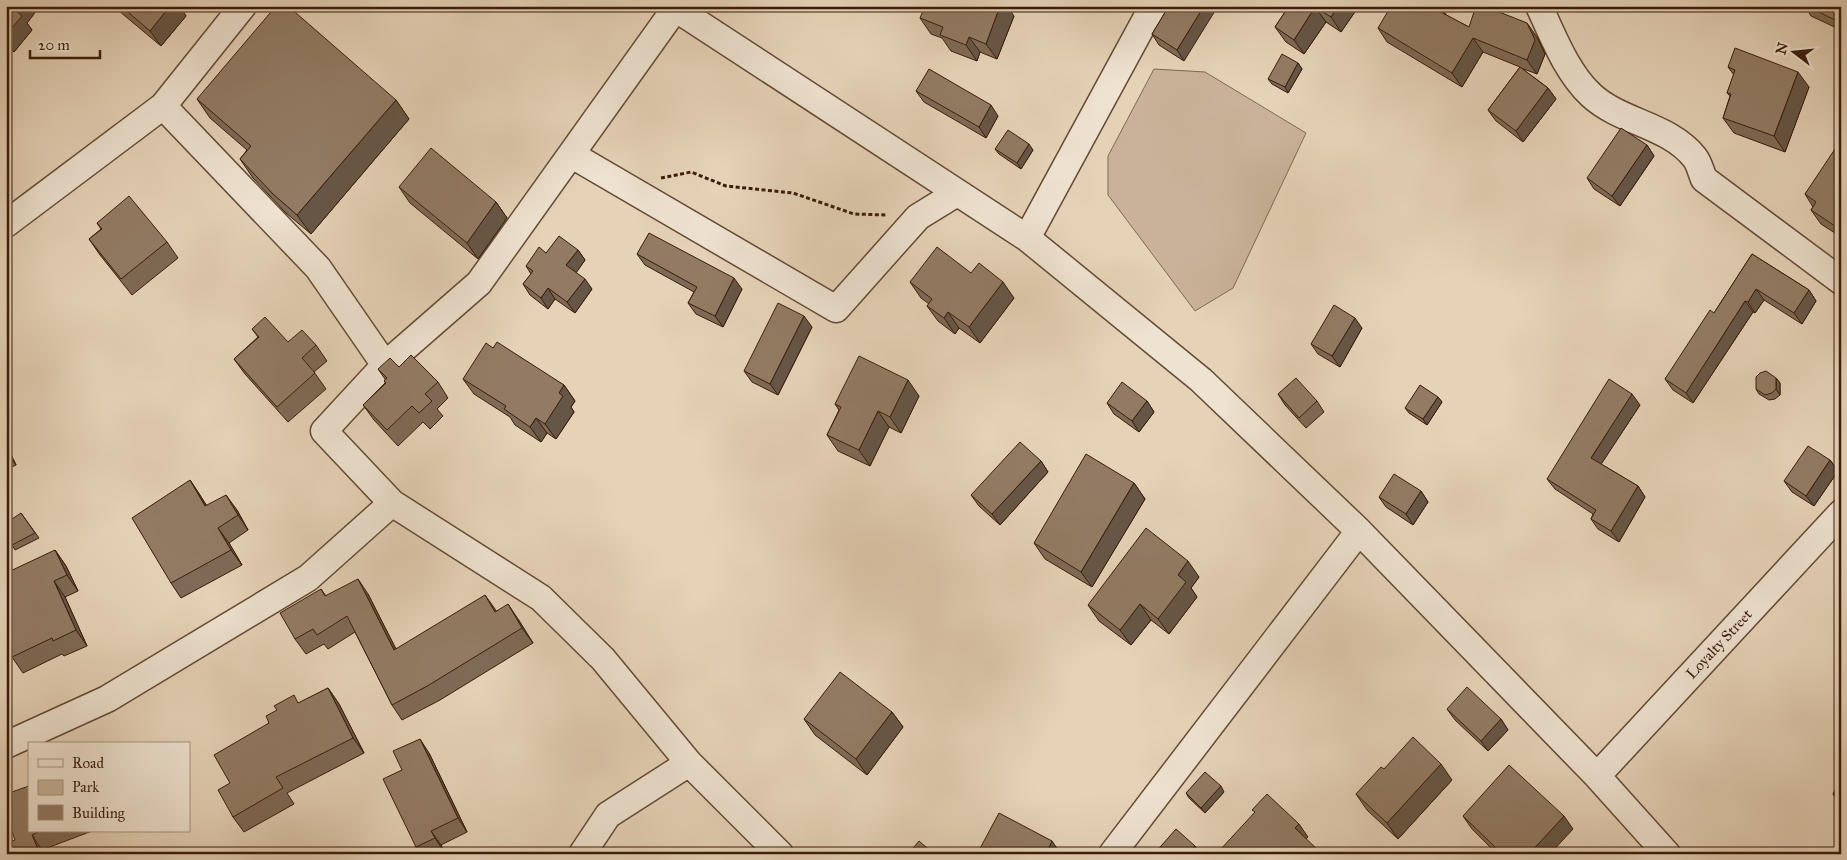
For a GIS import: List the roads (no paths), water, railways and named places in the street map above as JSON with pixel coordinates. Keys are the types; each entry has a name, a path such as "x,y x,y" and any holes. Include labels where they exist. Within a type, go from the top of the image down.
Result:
{"street":[{"path":"6,224 163,106 243,6"},
{"path":"1027,238 1153,6"},
{"path":"1539,6 1572,71 1591,95 1615,113 1678,140 1696,158 1704,179 1841,281"},
{"path":"780,854 689,763 604,658 541,598 392,503 324,431 385,365 479,283 572,155 675,7 1027,238 1201,380 1359,531 1597,776 1667,854"},
{"path":"163,106 318,268 385,365"},
{"path":"572,155 836,309 918,217 957,193"},
{"path":"6,745 107,699 308,578 392,503"},
{"name":"Loyalty Street","path":"1597,776 1841,513"},
{"path":"1112,854 1359,531"},
{"path":"582,854 608,815 689,763"}]}
